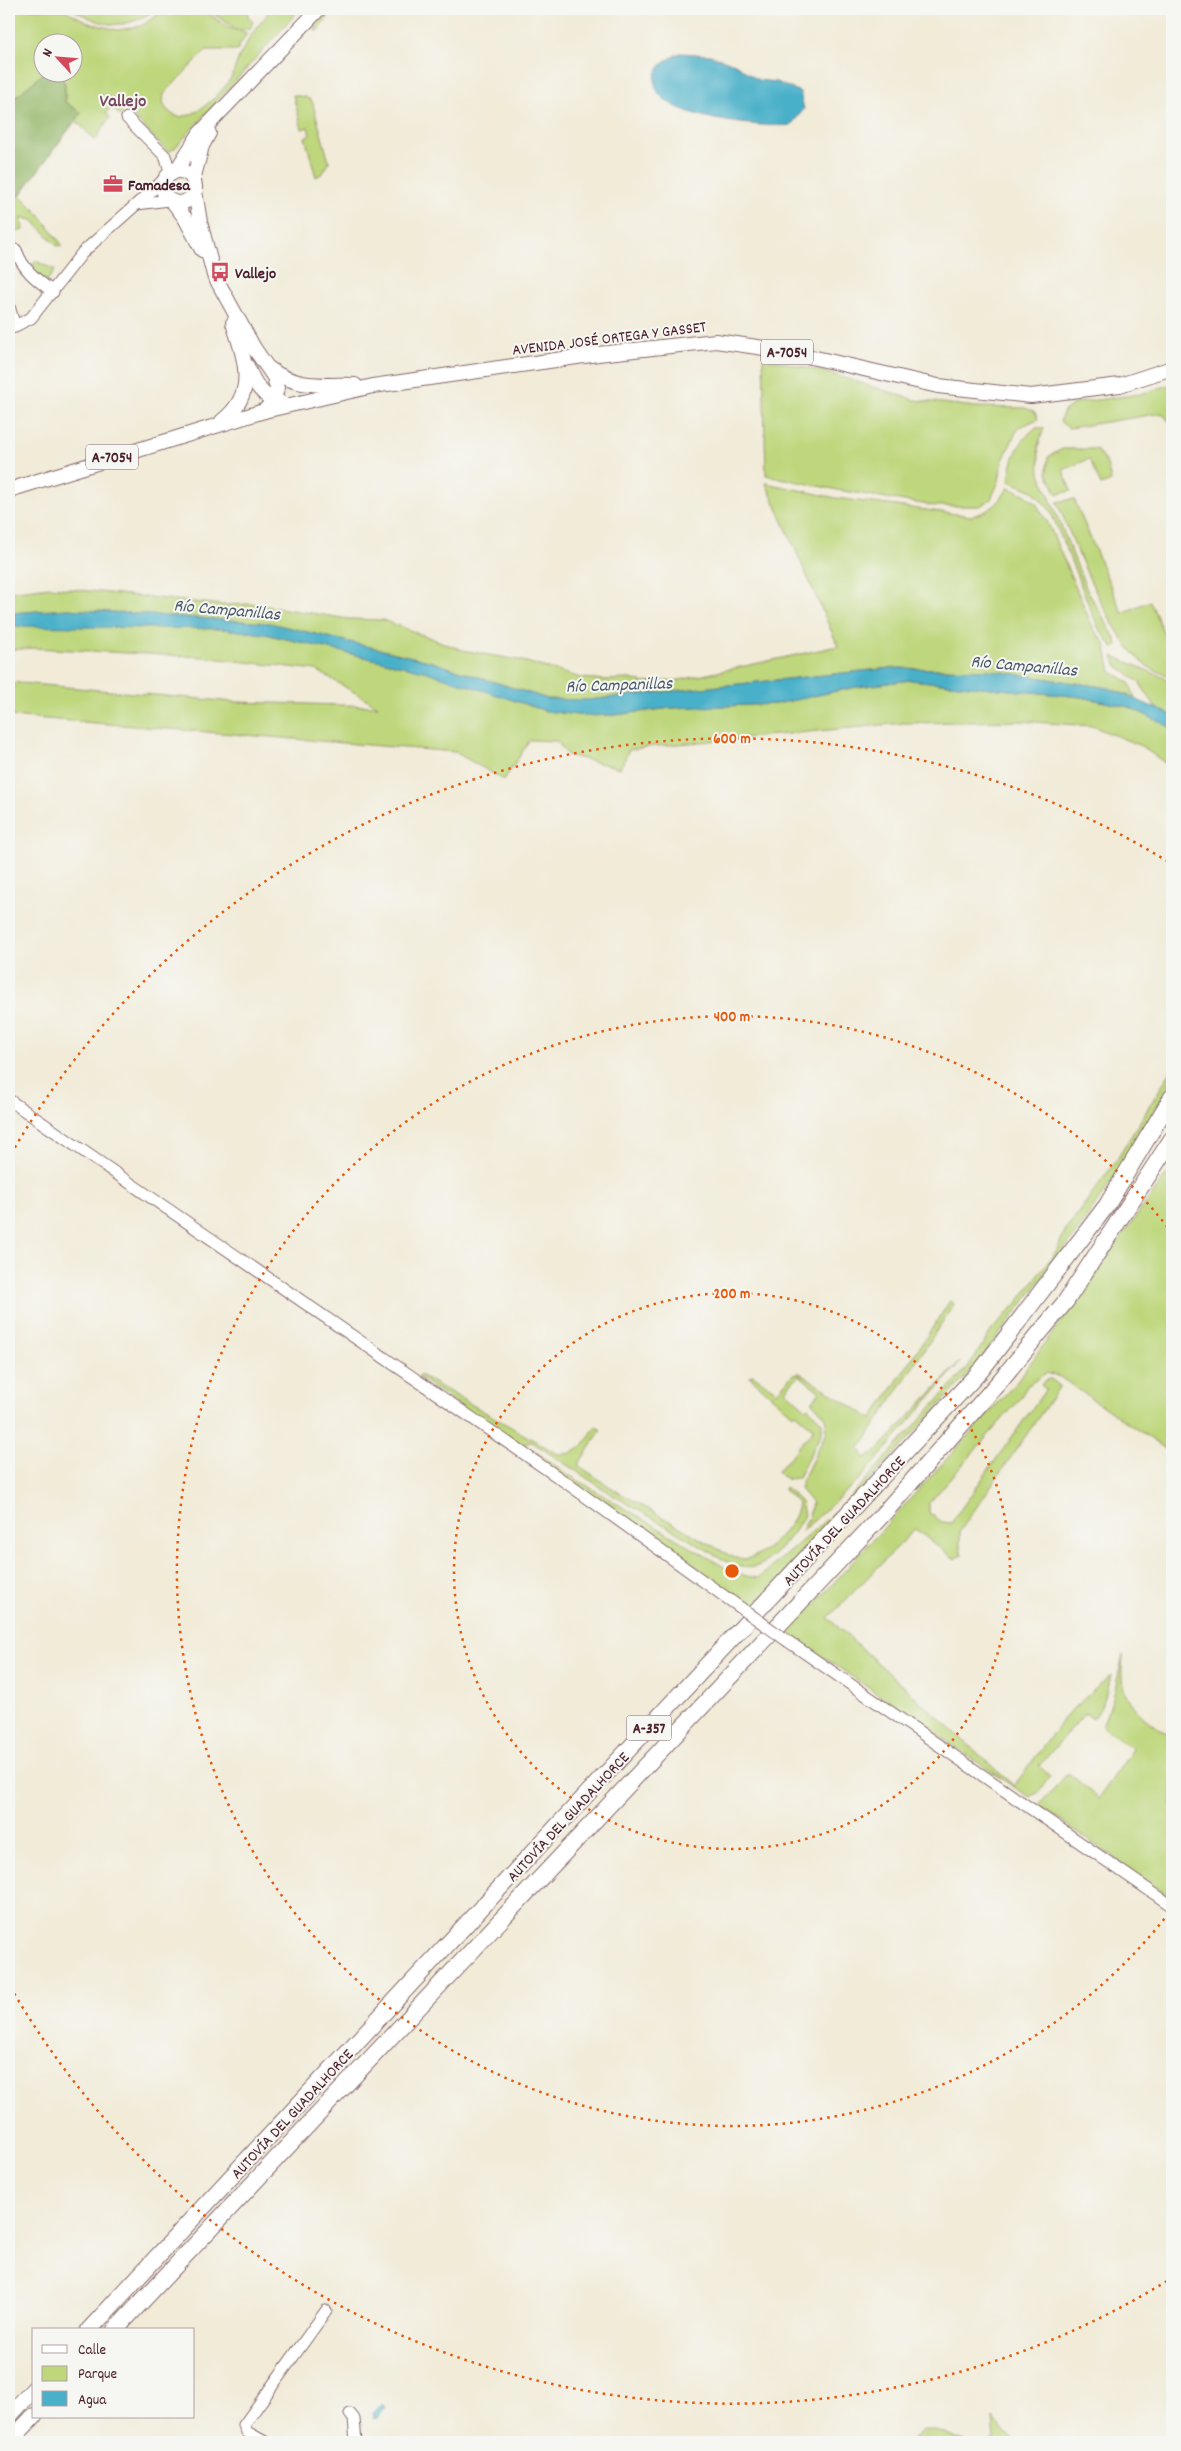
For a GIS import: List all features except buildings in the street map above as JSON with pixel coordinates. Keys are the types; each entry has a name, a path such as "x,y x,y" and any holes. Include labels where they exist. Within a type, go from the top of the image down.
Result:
{"highway":[{"name":"AUTOVÍA DEL GUADALHORCE","path":"91,2328 983,1368 1107,1205 1172,1097"},
{"name":"AUTOVÍA DEL GUADALHORCE","path":"117,2328 884,1513 999,1382 1066,1300 1172,1139"},
{"path":"9,2416 32,2391"},
{"path":"9,2442 32,2418"}],"main road":[{"path":"269,406 277,388 269,368 254,348 225,298 185,218 164,189 169,176 179,166 200,133 319,9"},
{"path":"171,201 187,201 193,194 202,146 217,116"},
{"path":"169,176 183,172 194,183 211,267"},
{"path":"225,298 243,355 269,406"},
{"name":"AVENIDA JOSÉ ORTEGA Y GASSET","path":"9,490 216,426 269,406 290,404 373,386 598,354 716,341 785,351 938,386 1031,396 1120,385 1172,368"},
{"path":"216,426 233,412 245,392 243,355"},
{"name":"AVENIDA JOSÉ ORTEGA Y GASSET","path":"269,368 288,380 311,385 373,386"}],"street":[{"path":"9,306 12,328 31,318 84,252 169,176 165,156 127,118"},
{"path":"137,204 171,201"},
{"path":"12,252 28,272 53,292"},
{"path":"9,1100 568,1484 789,1642 1172,1906"},
{"path":"265,2442 247,2432 244,2425 326,2311"},
{"path":"350,2414 354,2419 356,2442"}],"green space":[{"path":"9,9 63,9 89,23 118,30 141,26 166,9 202,9 229,28 247,33 237,50 206,50 164,94 165,108 179,117 188,116 197,111 222,90 232,76 240,54 265,17 268,9 300,9 175,148 168,152 134,117 130,106 124,107 121,116 111,107 106,113 110,117 95,140 76,121 81,113 65,102 64,82 82,82 82,32 32,32 33,82 9,102"},
{"path":"72,9 157,9 134,21 114,24 95,20"},
{"path":"206,9 247,9 248,16 253,22 250,29 238,30"},
{"path":"325,9 335,9 316,32 314,22"},
{"path":"33,82 64,82 65,102 81,113 20,195 9,200 9,102"},
{"path":"293,95 305,97 312,101 329,162 323,173 316,177 305,137 310,135 308,127 302,129"},
{"path":"20,195 40,215 62,245 57,246 34,221 22,217 23,230 9,234 9,200"},
{"path":"36,261 55,270 46,282 29,269"},
{"path":"763,357 825,372 915,400 976,407 1025,408 1035,412 1038,419 1018,428 1002,462 999,481 991,499 980,506 935,506 838,490 766,475"},
{"path":"1172,384 1172,425 1162,413 1069,428 1060,422 1063,412 1075,403 1140,394"},
{"path":"1035,428 1044,428 1038,446 1040,473 1086,588 1116,640 1117,646 1114,649 1098,627 1050,510 1033,491 1009,481 1016,452"},
{"path":"1062,449 1096,449 1107,464 1111,481 1101,485 1089,459 1063,470 1071,491 1057,494 1047,473 1048,457"},
{"path":"766,483 836,498 971,516 993,507 1008,488 1024,494 1035,502 1048,523 1094,630 1105,643 1111,672 1129,682 1135,698 1109,688 989,670 891,668 587,700 548,699 429,661 270,623 68,609 9,613 9,592 51,587 222,605 253,604 349,619 383,620 462,650 523,661 581,678 605,680 630,679 645,683 680,680 838,646"},
{"path":"1074,499 1122,613 1150,601 1172,653 1172,677 1147,666 1133,652 1107,613 1084,566 1057,502"},
{"path":"66,625 223,629 265,634 425,671 546,711 585,716 614,715 672,708 776,704 851,688 910,680 1081,697 1129,707 1172,728 1172,768 1141,746 1092,726 1020,721 904,723 647,747 629,750 620,768 567,755 557,741 530,740 504,780 455,752 9,716 9,682 235,702 378,706 316,670 202,657 34,648 9,650 9,626"},
{"path":"1113,656 1172,681 1172,715 1157,709 1139,682 1117,666"},
{"path":"1172,1069 1172,1080 1125,1161 1075,1235 972,1370 753,1608 528,1452 534,1451 572,1477 726,1568 746,1576 759,1578 843,1505 968,1367 992,1330 1017,1303 1057,1250 1065,1231 1116,1161"},
{"path":"1172,1167 1172,1459 1167,1450 1060,1377 1046,1373 1027,1386 1019,1400 929,1503 929,1513 942,1522 951,1523 1046,1389 1041,1385 1045,1380 1051,1379 1060,1386 960,1531 962,1555 955,1559 915,1529 828,1618 1014,1786 1068,1713 1111,1675 1105,1698 1097,1714 1093,1719 1085,1713 1039,1766 1050,1776 1038,1793 1030,1797 788,1633 1016,1383"},
{"path":"950,1301 954,1304 860,1448 864,1458 874,1454 960,1362 864,1475 802,1531 809,1516 812,1503 800,1489 802,1481 827,1431 825,1416 812,1402 820,1392 799,1375 785,1390 806,1409 808,1407 822,1422 822,1432 798,1477 788,1480 777,1472 814,1429 795,1413 793,1415 749,1376 753,1375 777,1392 793,1374 800,1373 872,1419"},
{"path":"420,1375 558,1454 572,1453 577,1450 585,1443 596,1426 601,1430 578,1465 613,1489 734,1558 746,1559 763,1551 780,1537 787,1528 798,1503 784,1490 785,1487 801,1502 804,1515 784,1544 764,1563 751,1567 731,1564 611,1494 532,1442 523,1444 513,1442 418,1377"},
{"path":"1123,1655 1122,1679 1124,1688 1133,1706 1147,1720 1172,1736 1172,1899 1039,1805 1068,1773 1099,1798 1133,1749 1102,1726 1113,1698"},
{"path":"993,2419 1017,2442 989,2442 995,2438"},
{"path":"924,2430 937,2430 966,2442 911,2441"}],"water":[{"path":"680,53 710,55 735,64 758,80 776,82 800,92 804,109 791,125 777,126 714,119 673,105 660,95 655,83 655,77 662,64"},
{"path":"68,609 270,623 429,661 548,699 587,700 891,668 989,670 1109,688 1172,715 1172,728 1129,707 1081,697 910,680 851,688 776,704 672,708 614,715 585,716 546,711 424,671 265,634 223,629 9,626 9,613"},
{"path":"382,2404 385,2407 377,2418 374,2419 373,2413"}],"place":[{"name":"Famadesa","path":"113,184"},
{"name":"Vallejo","path":"220,272"}],"district":[{"name":"Vallejo","path":"123,100"}],"water label":[{"name":"Río Campanillas","path":"227,609"},
{"name":"Río Campanillas","path":"1024,665"},
{"name":"Río Campanillas","path":"619,684"}]}
